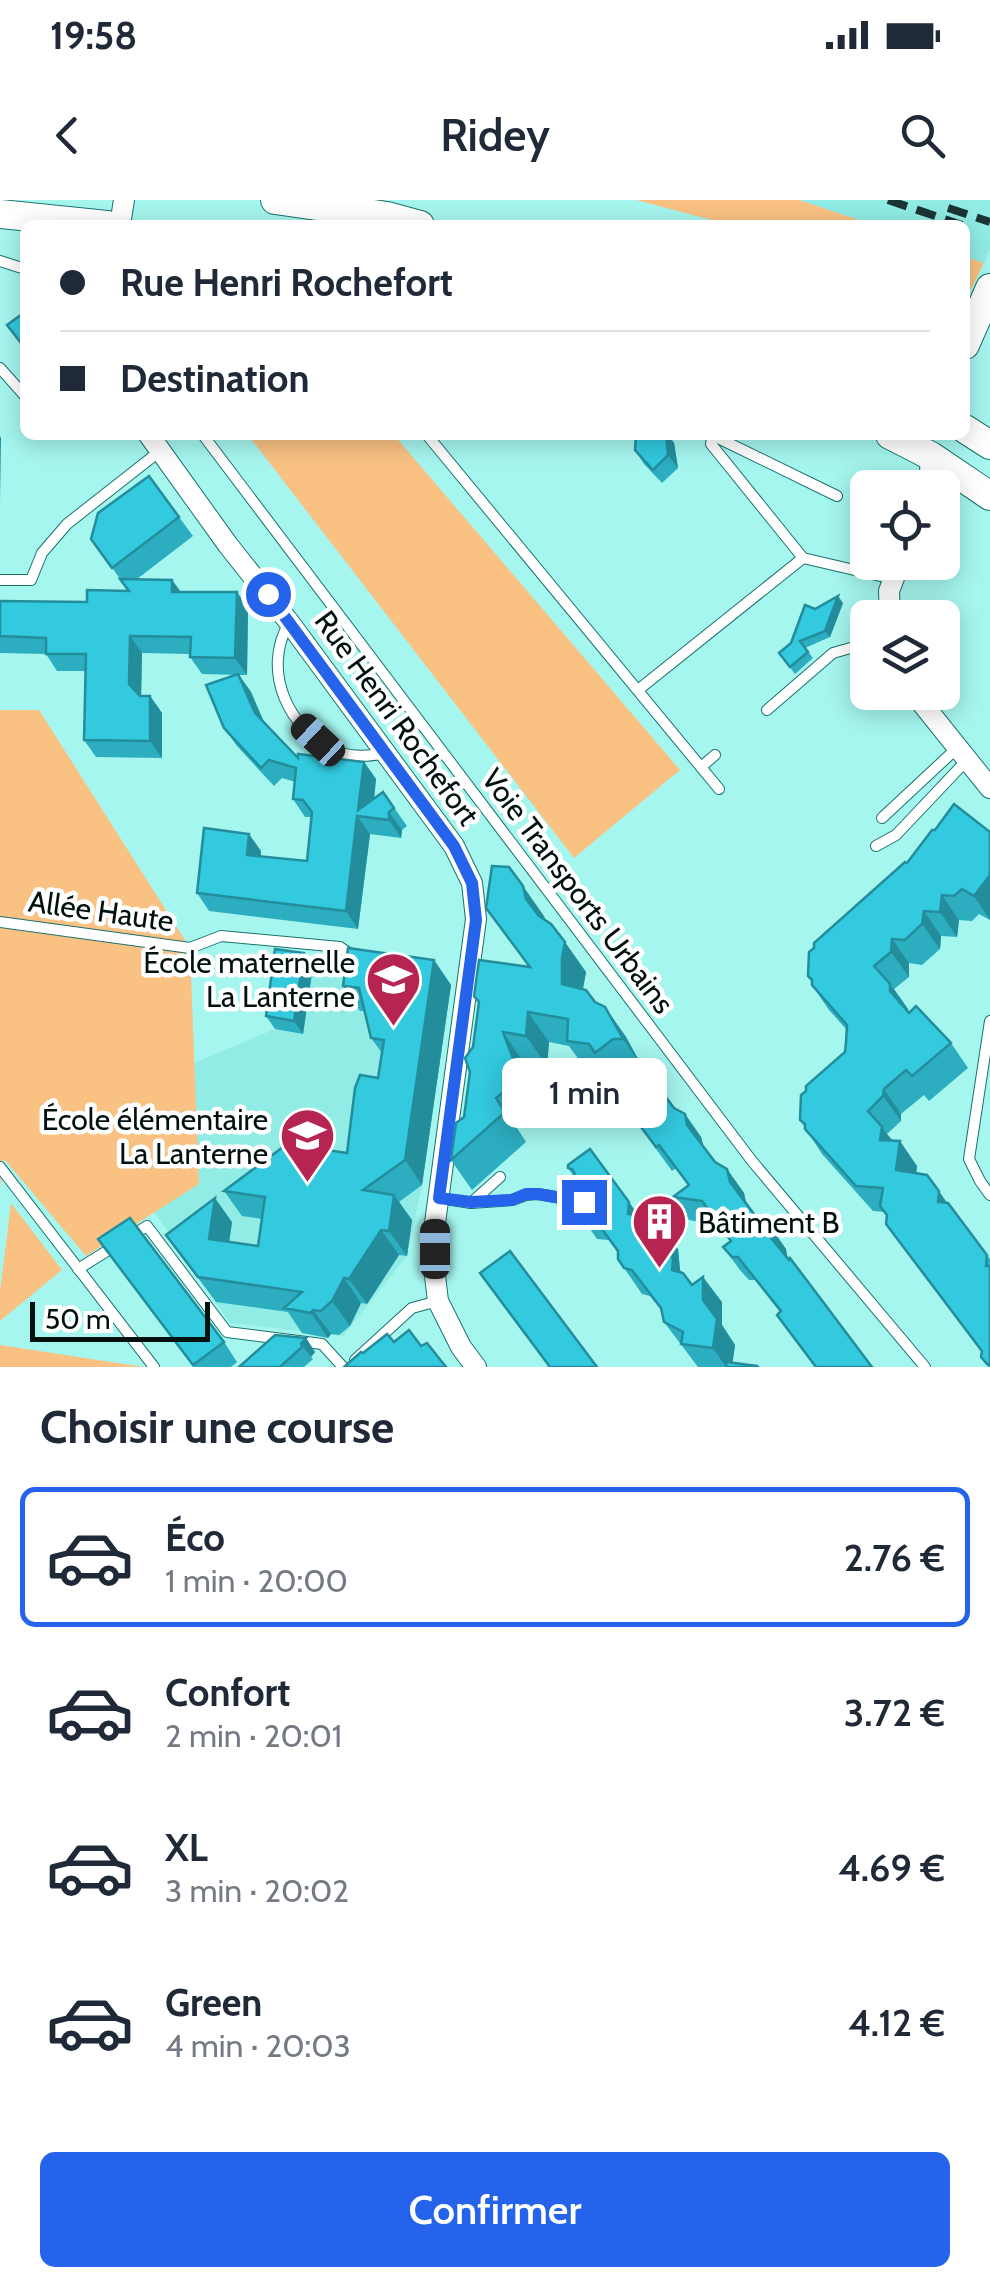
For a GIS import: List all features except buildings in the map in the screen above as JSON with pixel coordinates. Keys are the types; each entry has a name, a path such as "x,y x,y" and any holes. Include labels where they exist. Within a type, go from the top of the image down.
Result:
{"main road":[{"path":"275,200 401,220"},
{"path":"0,214 58,220"},
{"path":"970,334 990,288"},
{"path":"933,445 990,496"}],"street":[{"name":"Rue Henri Rochefort","path":"154,443 454,846 472,883 476,920 435,1223 435,1276 438,1301 476,1367"},
{"path":"931,470 933,445"},
{"path":"927,710 990,788"}],"lane":[{"path":"0,368 20,390"},
{"name":"Voie Transports Urbains","path":"206,440 752,1161 925,1367"},
{"path":"431,440 719,789"},
{"path":"712,440 711,444 802,558 850,564"},
{"path":"722,440 836,496"},
{"path":"0,580 31,580 42,554 67,524 154,443"},
{"path":"638,690 802,558"},
{"path":"290,622 279,640 277,674 292,716 318,740 340,753 386,753"},
{"path":"767,710 833,653 850,649"},
{"path":"882,818 962,754"},
{"path":"876,846 896,834 962,754"},
{"path":"701,767 715,755"},
{"name":"Allée Haute","path":"0,922 190,948 221,936 340,947 366,964"},
{"path":"990,1021 970,1159 990,1196"},
{"path":"0,1166 154,1367"},
{"path":"471,1202 500,1177"},
{"path":"439,1198 471,1202 538,1194 584,1202"},
{"path":"78,1270 147,1226 227,1332 322,1344 345,1367 412,1308 438,1301"}],"shaded area":[{"path":"636,200 799,200 859,220 712,220"},
{"path":"799,200 990,200 990,249 984,263 970,259 970,220 859,220"},
{"path":"970,259 984,263 970,291"},
{"path":"252,440 398,440 680,770 574,858"},
{"path":"0,710 39,710 190,948 199,1184 86,1256 4,1159 0,1188"},
{"path":"285,962 451,985 422,1185 407,1256 343,1336 230,1323 113,1151 173,1072 275,1029"},
{"path":"11,1203 62,1270 0,1321 0,1291"},
{"path":"0,1345 144,1367 0,1367"}],"railway":[{"path":"888,200 947,220"},
{"path":"948,208 990,222"}],"place":[{"name":"École maternelle La Lanterne","path":"394,1028"},
{"name":"École élémentaire La Lanterne","path":"307,1185"},
{"name":"Bâtiment B","path":"659,1271"}],"route":[{"path":"268,594 454,846 472,883 476,920 439,1198 471,1202 538,1194 584,1202"}]}
